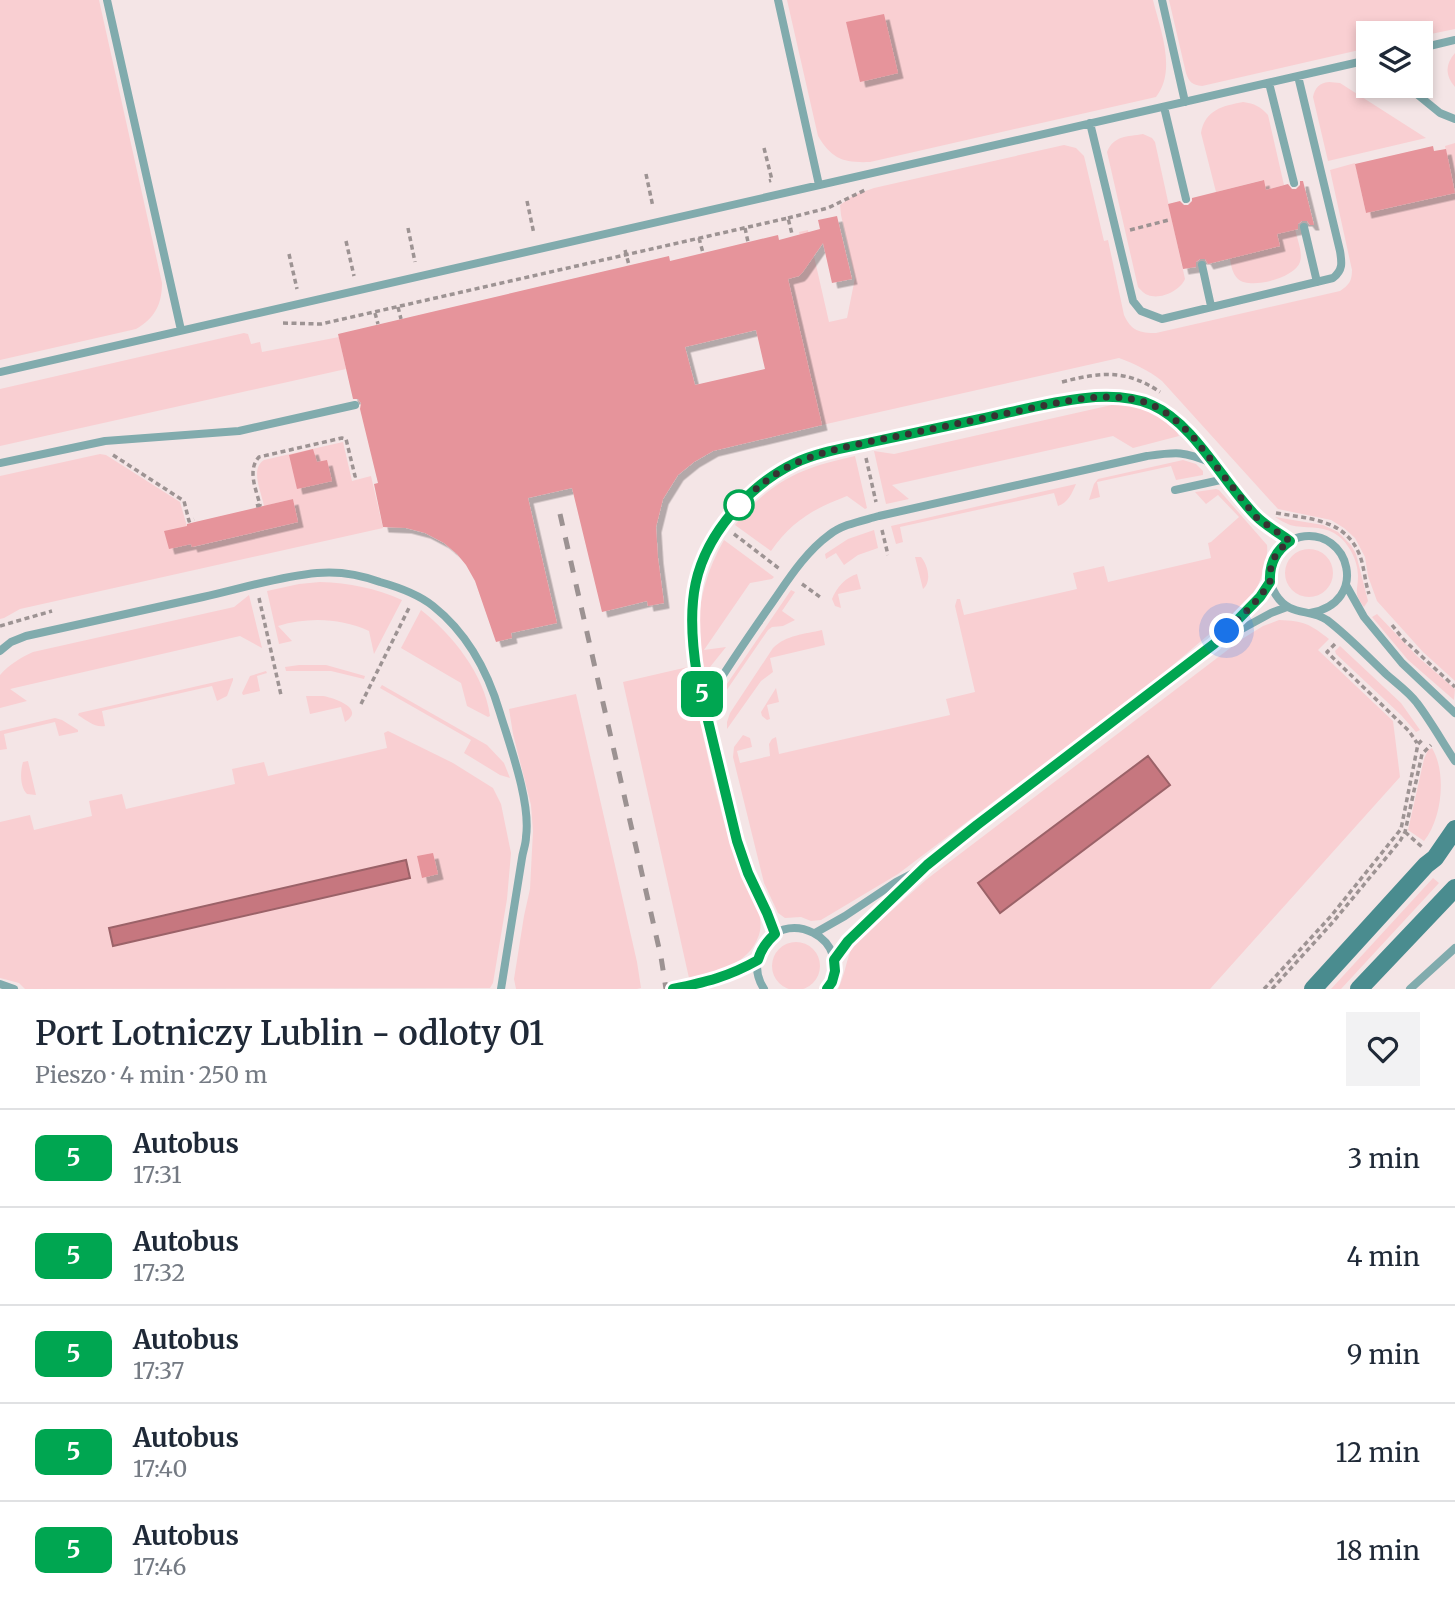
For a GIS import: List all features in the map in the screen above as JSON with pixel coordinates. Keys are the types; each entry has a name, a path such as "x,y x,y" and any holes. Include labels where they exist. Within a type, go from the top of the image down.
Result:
{"main road":[{"path":"1313,989 1435,858 1455,829"},
{"path":"1359,989 1455,888"}],"lane":[{"path":"107,0 181,330"},
{"path":"778,0 819,184"},
{"path":"1162,0 1185,102"},
{"path":"1433,45 1455,40"},
{"path":"0,372 1356,63"},
{"path":"1090,123 1133,301 1141,311 1162,319 1333,278 1339,273 1342,266 1298,76"},
{"path":"1269,83 1294,183"},
{"path":"1422,98 1440,113 1455,119"},
{"path":"1164,107 1186,199"},
{"path":"1304,227 1317,282"},
{"path":"1202,265 1211,306"},
{"path":"775,934 737,841 697,675 692,641 695,583 709,545 721,524 750,493 771,476 808,458 863,444 1070,400 1106,396 1134,399 1170,415 1194,438 1256,517 1290,541"},
{"path":"0,463 106,440 239,431 355,405"},
{"path":"704,706 790,576 814,548 843,527 879,516 1147,456 1175,452 1190,454 1212,463"},
{"path":"1175,490 1225,479"},
{"path":"1310,614 1336,602 1346,585 1347,575 1346,565 1336,548 1320,538 1310,536 1290,541 1276,554 1270,582 1279,600 1287,607 1324,619 1344,635 1416,702 1455,761"},
{"path":"0,651 11,642 26,636 319,573 373,579 398,587 432,605 456,628 476,656 495,695 522,788 527,836 502,989"},
{"path":"834,960 848,941 927,865 1214,644 1260,597 1270,582"},
{"path":"1346,585 1364,617 1402,663 1455,713"},
{"path":"1214,644 1287,607"},
{"path":"815,933 927,865"},
{"path":"764,989 758,976 761,950 775,934 794,928 815,933 828,944 835,971 827,989"},
{"path":"1410,989 1455,948"},
{"path":"673,989 720,978 758,960"},
{"path":"0,984 13,989"}],"path":[{"path":"760,183 772,180 764,148"},
{"path":"646,174 653,207"},
{"path":"277,323 321,324 375,312 385,307 398,307 505,280 788,218 828,208 873,186"},
{"path":"527,201 534,234"},
{"path":"788,218 792,234"},
{"path":"1117,233 1169,220"},
{"path":"408,228 415,262"},
{"path":"744,228 748,242"},
{"path":"699,238 703,253"},
{"path":"346,242 354,276 365,273"},
{"path":"626,253 629,265"},
{"path":"289,254 297,289 308,286"},
{"path":"398,307 401,319"},
{"path":"375,312 378,324"},
{"path":"1062,382 1114,374 1143,381 1163,394"},
{"path":"256,506 260,505 252,472 259,457 346,439 355,477 359,475"},
{"path":"863,444 888,555"},
{"path":"104,449 184,500 189,521 194,519"},
{"path":"1273,513 1325,522 1337,527 1355,545 1362,559 1371,600"},
{"path":"721,524 820,597"},
{"path":"256,585 281,695"},
{"path":"361,704 417,596"},
{"path":"0,626 52,611"},
{"path":"1390,623 1404,640 1455,687"},
{"path":"1344,635 1327,652 1409,731 1418,744"},
{"path":"1264,989 1331,916 1401,829 1418,744 1433,729"},
{"path":"1272,989 1333,922 1400,841 1405,832 1422,754 1439,738"}],"shaded area":[{"path":"0,0 99,0 162,283 161,298 156,310 136,329 0,360"},
{"path":"787,0 1153,0 1163,36 1165,75 1156,97 870,162 852,162 833,155 818,136"},
{"path":"1169,0 1455,0 1455,29 1433,34 1433,21 1356,21 1356,51 1202,86 1193,84 1187,76"},
{"path":"1455,53 1455,87 1449,79 1448,70 1449,61"},
{"path":"1340,83 1356,93 1356,98 1363,98 1426,138 1328,161 1313,97 1318,86"},
{"path":"1243,102 1257,106 1268,115 1284,185 1266,190 1263,180 1216,192 1201,133 1203,125 1216,110"},
{"path":"1143,134 1155,142 1185,279 1174,291 1158,296 1147,294 1138,287 1107,152 1117,140"},
{"path":"1455,143 1455,192 1445,146"},
{"path":"1064,145 1076,148 1084,156 1104,241 1108,240 1124,315 1133,328 1145,332 1156,333 1340,291 1346,287 1351,280 1352,270 1330,170 1355,163 1366,213 1455,193 1455,681 1423,652 1377,601 1368,576 1365,557 1355,538 1331,520 1278,509 1162,381 1125,360 1119,358 822,425 788,279 799,276 805,266 799,232 808,230 829,322 847,318 855,278 840,205 854,195 874,188"},
{"path":"1295,229 1301,254 1300,262 1290,273 1262,283 1244,282 1236,277 1230,258 1280,246 1277,234"},
{"path":"248,334 251,344 260,342 262,352 339,337 346,369 0,446 0,389"},
{"path":"1116,404 1144,408 1161,415 1179,436 1133,448 1113,436 892,485 909,499 886,504 874,451 894,454"},
{"path":"343,442 352,481 371,476 383,528 20,609 0,619 0,476 100,454 106,455 180,502 193,547 298,522 293,499 264,506 257,475 260,464 264,460"},
{"path":"855,456 867,508 847,496 835,501 795,524 771,551 735,525 762,497 788,478"},
{"path":"1183,460 1196,464 1203,471 1203,475 1176,480 1171,466 1097,482 1100,497 1089,500 1098,479"},
{"path":"1076,484 1067,500 1058,506 1054,493 900,527 903,542 896,544 891,526"},
{"path":"1216,489 1267,545 1263,571 1253,597 1160,676 898,874 821,920 785,918 778,913 764,883 733,757 734,747 743,735 750,738 752,747 737,751 740,763 770,756 769,744 776,737 779,754 950,715 946,699 975,692 955,606 957,599 960,599 964,615 1077,589 1073,573 1104,566 1108,582 1211,558 1208,543 1239,517 1218,495 1206,504 1195,492"},
{"path":"1275,517 1323,525 1338,532 1351,545 1356,554 1368,601 1364,607 1357,595 1356,564 1344,541 1329,531 1290,525"},
{"path":"874,530 878,548 858,555 844,565 836,553 826,559 825,554 848,539"},
{"path":"724,540 774,577 750,583 704,650 726,647 706,672 699,646 699,618 707,578"},
{"path":"1309,549 1326,556 1333,573 1326,590 1309,597 1292,590 1285,573 1292,556"},
{"path":"915,557 921,557 926,564 928,578 923,589"},
{"path":"857,574 861,589 838,594 841,608 835,606 832,599 836,591 845,580"},
{"path":"320,582 362,587 402,600 374,654 369,631 335,621 312,620 278,626 292,641 279,644 267,591"},
{"path":"791,590 795,592 782,611 795,620 768,630 713,710 714,703"},
{"path":"249,595 262,648 240,636 10,689 27,701 0,708 0,675 33,652 234,607"},
{"path":"421,610 444,631 465,657 481,686 490,716 467,706 461,683 401,648"},
{"path":"1377,614 1418,657 1455,689 1454,700 1408,660 1372,617"},
{"path":"1279,620 1306,624 1329,639 1318,650 1393,721 1400,777 1210,989 838,989 853,945 927,879 1242,639"},
{"path":"822,630 825,645 770,658 773,672 761,681 727,729 730,713 773,648 790,638"},
{"path":"1340,646 1401,703 1420,730 1416,732 1336,654 1335,651"},
{"path":"326,665 365,676 364,679 331,671 286,671 285,667"},
{"path":"688,667 731,845 758,910 761,927 754,945 739,960 730,966 689,978 623,682"},
{"path":"266,671 267,673 257,676 260,691 243,695 250,676"},
{"path":"233,678 227,696 217,701 212,686 102,711 105,726 94,725 78,715 79,713"},
{"path":"382,685 487,745 504,763 510,778 500,775 464,753 471,740 380,688"},
{"path":"776,688 779,702 767,705 770,719 767,720 761,712"},
{"path":"576,694 637,962 641,988 637,989 516,989 514,979 530,889 533,831 531,805 509,709"},
{"path":"306,696 323,696 341,702 350,709 351,717 345,722 341,707 310,714"},
{"path":"55,718 78,732 59,736 55,722 4,734 7,749 0,750 0,731"},
{"path":"388,731 453,763 493,788 501,804 511,853 507,899 490,988 25,989 19,983 0,978 0,822 30,815 34,830 92,816 89,801 122,794 126,809 235,784 232,769 264,762 268,776 387,748 384,733"},
{"path":"1432,748 1440,770 1440,796 1435,821 1424,841 1408,830 1424,759"},
{"path":"1148,756 1170,785 1000,913 978,883"},
{"path":"28,761 36,795 27,794 22,783 23,762"},
{"path":"406,860 410,878 113,946 109,928"},
{"path":"1433,878 1439,883 1341,989 1331,989"},
{"path":"787,944 805,944 813,949 818,957 818,975 813,983 805,988 787,988 779,983 774,975 774,957 779,949"}],"building":[{"path":"884,14 898,73 860,82 846,22"},
{"path":"1433,146 1434,151 1446,149 1455,193 1366,213 1355,164"},
{"path":"1264,180 1266,190 1288,184 1292,189 1296,189 1300,181 1303,181 1314,225 1302,221 1298,224 1298,229 1277,234 1280,246 1208,264 1205,259 1200,259 1196,262 1196,267 1183,269 1168,204 1180,201 1188,205 1192,198"},
{"path":"837,216 852,279 832,283 823,243 802,273 788,279 822,425 713,451 678,475 663,499 656,527 664,603 648,606 647,601 602,612 572,488 528,498 557,623 511,633 512,638 496,642 475,581 457,554 425,533 406,528 383,527 374,484 378,483 360,409 361,403 358,399 353,399 338,334 669,256 670,261 778,235 779,240 820,229 818,220","holes":["756,330 765,369 695,385 685,347"]},
{"path":"313,449 317,462 327,460 332,481 297,489 289,455"},
{"path":"293,499 298,522 192,547 191,544 169,549 164,531"},
{"path":"433,853 438,874 422,878 417,856"}],"railway":[{"path":"560,514 666,989"}],"bus line":[{"name":"5","path":"673,989 720,978 740,970 758,960 761,950 775,934 737,841 694,654 692,629 695,583 700,565 721,524 750,493 771,476 808,458 863,444 1070,400 1106,396 1134,399 1170,415 1194,438 1256,517 1290,541 1276,554 1270,582 1260,597 1214,644 927,865 848,941 834,960 835,971 827,989"}],"route":[{"path":"739,505 734,510 771,476 808,458 1070,400 1106,396 1134,399 1170,415 1185,428 1256,517 1290,541 1276,554 1270,582 1260,597 1227,631"}]}
